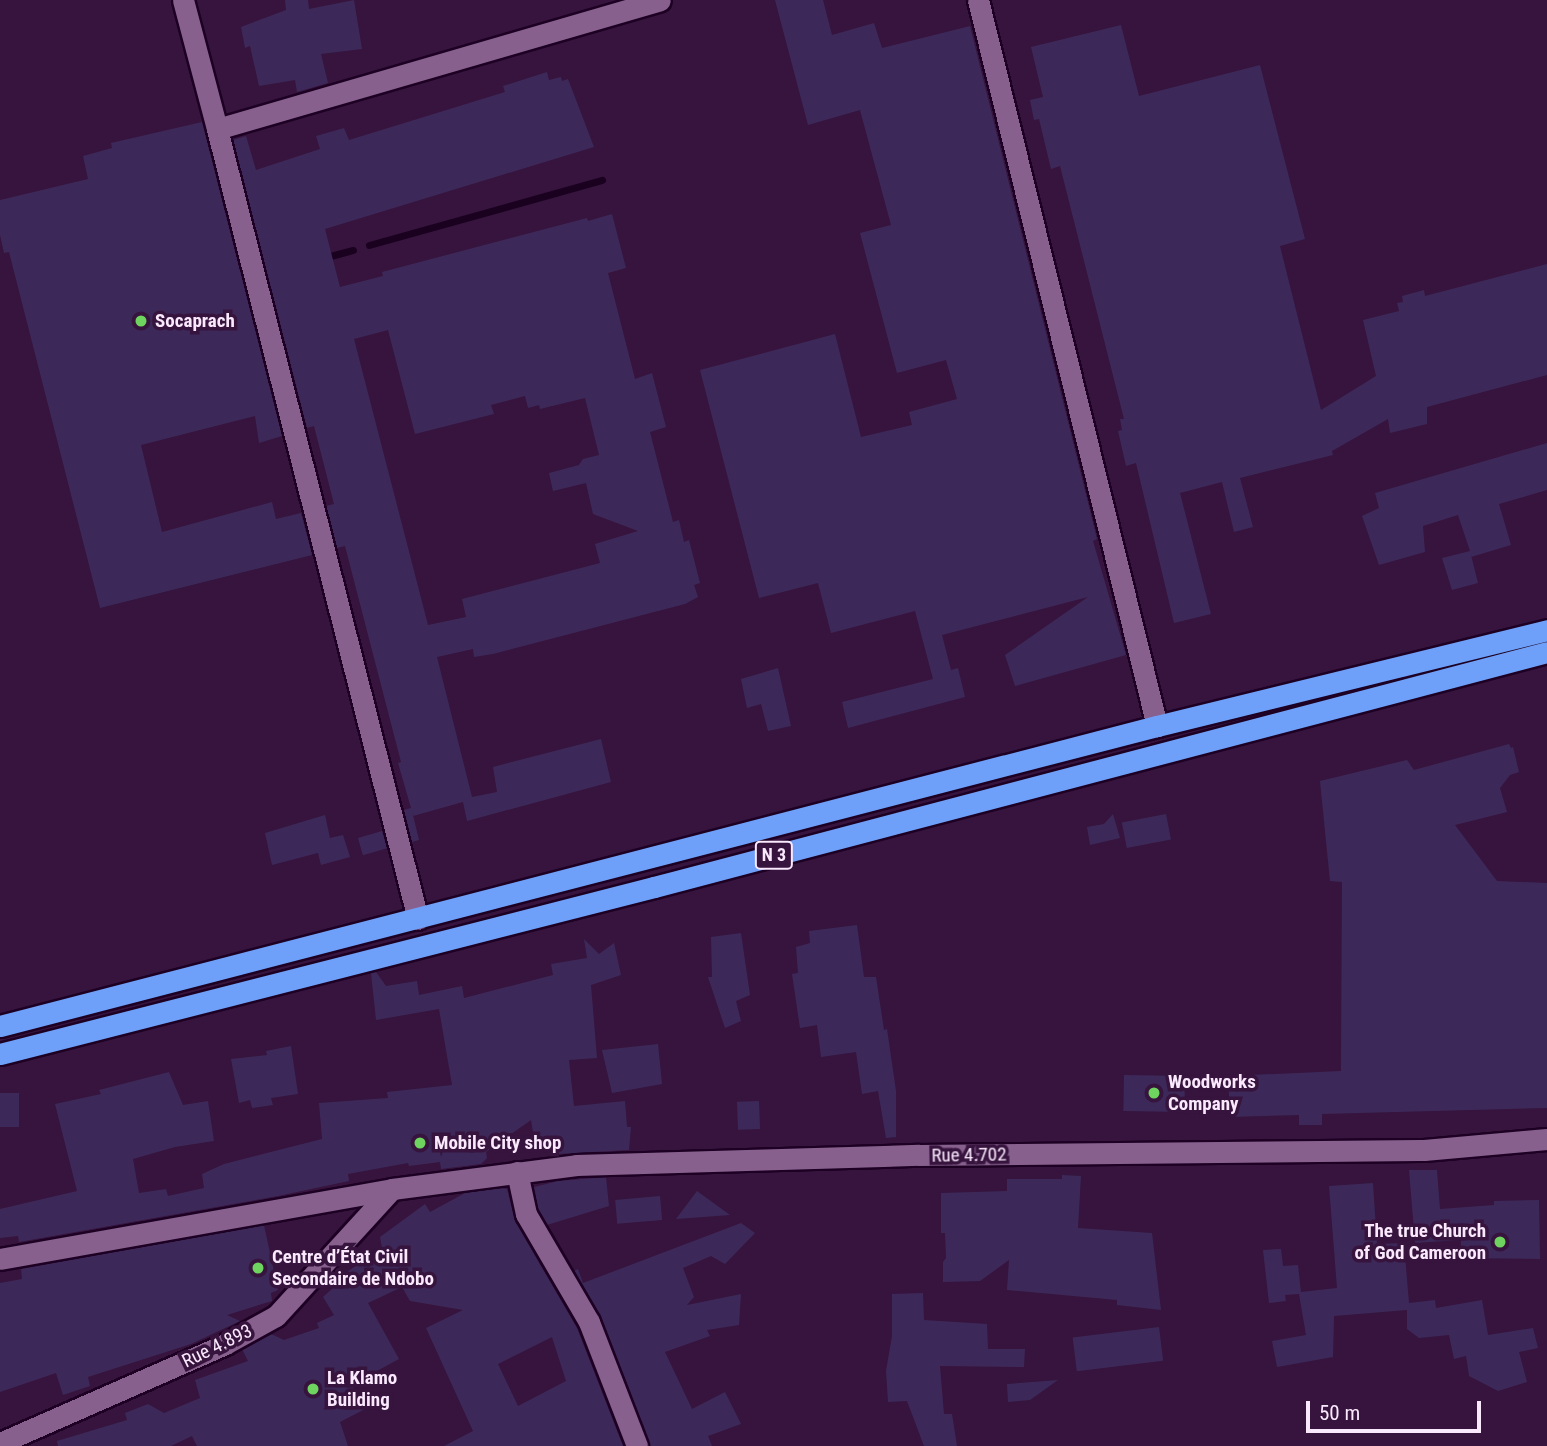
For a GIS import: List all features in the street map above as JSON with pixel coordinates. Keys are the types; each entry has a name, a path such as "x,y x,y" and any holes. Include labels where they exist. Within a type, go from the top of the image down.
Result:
{"highway":[{"name":"N 3","path":"6,1025 951,782 1157,726 1547,630"},
{"name":"N 3","path":"8,1052 641,891 1547,652"},
{"path":"951,782 958,806"},
{"path":"6,1025 8,1052"}],"street":[{"path":"183,0 418,919"},
{"path":"217,129 660,0"},
{"path":"978,0 1157,726"},
{"name":"Rue 4.702","path":"0,1259 392,1189 576,1165 919,1155 1424,1150 1547,1139"},
{"path":"517,1172 526,1214 589,1322 636,1446"},
{"name":"Rue 4.893","path":"0,1443 225,1344 276,1316 392,1189"}],"building":[{"path":"285,0 308,0 309,9 354,0 362,49 321,54 328,83 297,92 295,80 259,86 250,46 245,48 241,27 286,10"},
{"path":"775,0 823,0 832,35 874,23 882,48 970,26 1097,539 1093,541 1126,655 1015,686 1005,655 1088,597 942,635 951,670 958,668 965,697 848,728 842,702 933,679 915,611 831,633 818,583 759,598 700,370 835,334 861,437 912,425 909,412 957,399 946,360 897,373 860,233 891,225 860,110 808,125"},
{"path":"1121,25 1139,96 1260,65 1305,239 1280,246 1321,410 1376,376 1363,320 1399,311 1397,303 1403,302 1402,296 1424,290 1425,296 1547,264 1547,375 1427,407 1427,424 1390,433 1388,419 1332,451 1333,455 1240,478 1253,527 1234,532 1222,482 1180,493 1211,614 1174,623 1136,463 1126,466 1118,431 1122,430 1120,419 1124,419 1060,166 1051,169 1039,119 1034,120 1030,100 1043,97 1031,47"},
{"path":"547,72 549,80 561,77 562,81 568,79 594,147 325,229 340,287 383,276 382,272 587,218 588,221 612,214 626,268 608,273 635,379 652,373 666,427 650,432 673,522 679,520 684,542 689,540 700,583 694,585 698,597 685,604 493,654 474,657 473,649 437,657 472,797 497,792 493,767 601,739 611,782 467,821 463,802 413,816 419,840 412,842 404,810 411,808 398,763 401,762 345,546 337,548 326,506 334,504 314,426 307,428 233,140 246,136 256,170 320,149 316,136 344,128 349,140 505,92 503,86","holes":["388,330 415,434 494,414 491,405 525,396 528,408 539,405 540,409 585,398 599,455 583,459 579,465 549,473 553,491 586,483 593,514 638,531 595,544 600,563 462,599 466,617 428,625 354,339"]},
{"name":"Socaprach","path":"202,122 282,436 259,443 255,416 141,445 162,532 272,502 276,519 301,513 312,555 100,608 9,252 4,253 0,235 0,200 88,179 83,156 112,148 111,143"},
{"path":"1547,443 1547,490 1499,504 1511,545 1471,557 1478,583 1452,590 1442,558 1470,551 1458,515 1423,526 1425,552 1379,565 1362,516 1379,508 1375,493"},
{"path":"778,668 791,726 768,731 761,704 747,708 741,679"},
{"path":"1509,744 1513,747 1519,772 1510,775 1500,788 1507,812 1455,825 1497,881 1547,883 1547,1108 1322,1114 1322,1125 1299,1125 1299,1115 1230,1117 1228,1076 1341,1071 1342,882 1330,881 1320,781 1407,760 1414,770"},
{"path":"1113,814 1120,838 1090,845 1087,827 1104,824"},
{"path":"1166,814 1171,840 1127,848 1122,823"},
{"path":"325,815 330,838 343,835 350,857 321,865 318,853 272,865 265,833"},
{"path":"382,831 387,848 363,855 358,838"},
{"path":"857,925 864,977 876,977 884,1030 887,1029 896,1091 896,1137 886,1138 878,1091 862,1094 856,1052 821,1057 817,1025 800,1028 792,974 798,973 796,947 810,943 809,931"},
{"path":"741,933 750,995 736,1001 741,1021 725,1028 708,977 712,977 711,937"},
{"path":"584,939 599,954 614,943 621,975 591,985 597,1058 569,1060 574,1106 625,1101 627,1127 631,1127 629,1150 557,1154 556,1147 536,1150 531,1120 486,1152 487,1158 481,1164 441,1169 440,1162 409,1166 408,1163 348,1174 349,1181 278,1196 19,1242 18,1236 0,1238 0,1209 77,1191 55,1104 101,1094 99,1090 169,1072 183,1105 208,1101 214,1141 175,1147 133,1159 139,1193 166,1189 168,1196 204,1188 202,1174 224,1164 322,1139 319,1103 388,1098 387,1092 452,1085 439,1009 376,1020 371,973 376,972 386,986 417,981 419,995 462,986 464,998 553,975 551,964 587,958"},
{"path":"658,1044 662,1084 612,1093 602,1050"},
{"path":"291,1046 298,1094 271,1098 273,1105 252,1108 250,1100 239,1103 231,1059 267,1055 266,1051"},
{"name":"Woodworks Company","path":"1124,1075 1185,1076 1184,1112 1123,1111"},
{"path":"0,1093 19,1093 19,1127 0,1127"},
{"path":"759,1101 760,1129 738,1130 737,1102"},
{"path":"1409,1170 1437,1170 1440,1209 1494,1205 1494,1201 1539,1200 1540,1259 1461,1258 1461,1240 1415,1243"},
{"path":"1062,1175 1081,1176 1078,1228 1152,1233 1161,1310 1117,1305 1117,1300 1007,1290 1009,1260 980,1281 943,1282 943,1262 946,1258 945,1233 941,1233 941,1193 1007,1191 1007,1179 1062,1179"},
{"path":"606,1177 609,1206 547,1225 538,1209 534,1187 558,1181"},
{"path":"1373,1183 1377,1244 1404,1243 1409,1303 1435,1300 1436,1308 1482,1300 1488,1335 1533,1328 1538,1348 1519,1352 1527,1382 1498,1391 1469,1376 1466,1356 1454,1359 1449,1335 1419,1338 1407,1329 1407,1310 1334,1316 1333,1357 1277,1367 1272,1341 1306,1335 1299,1294 1285,1295 1286,1301 1269,1303 1263,1250 1281,1249 1283,1266 1298,1265 1301,1292 1337,1288 1329,1186"},
{"path":"507,1189 515,1221 577,1328 623,1446 444,1446 473,1431 426,1328 463,1310 410,1301 402,1287 368,1303 399,1359 351,1385 367,1408 340,1422 348,1446 197,1446 192,1436 171,1446 58,1446 57,1441 127,1420 125,1413 148,1404 164,1413 200,1398 195,1380 248,1361 242,1349 271,1334 284,1340 319,1328 317,1323 334,1315 323,1297 343,1279 341,1276 382,1248 380,1237 425,1204 430,1212 465,1193","holes":["552,1337 566,1381 518,1406 498,1364"]},
{"path":"697,1191 730,1215 676,1219"},
{"path":"660,1196 662,1220 617,1224 615,1200"},
{"path":"741,1223 755,1233 725,1264 711,1256 683,1268 694,1297 687,1305 741,1294 739,1325 707,1330 710,1336 665,1352 692,1409 725,1392 741,1424 708,1436 712,1446 650,1446 601,1317 574,1271 578,1269 583,1283"},
{"path":"264,1225 278,1290 271,1293 272,1301 227,1315 240,1321 191,1344 88,1377 90,1386 63,1395 56,1373 0,1392 0,1283 22,1279 21,1269"},
{"path":"923,1293 924,1320 987,1324 988,1349 1025,1349 1024,1367 940,1366 944,1414 952,1414 957,1446 924,1446 907,1401 888,1402 886,1371 892,1336 892,1294"},
{"path":"1159,1327 1163,1361 1077,1371 1073,1338"},
{"path":"1058,1380 1030,1400 1008,1402 1007,1384"}],"waterway":[{"path":"369,245 602,180"},
{"path":"323,258 353,250"}],"place":[{"name":"Socaprach","path":"141,321"},
{"name":"Woodworks Company","path":"1154,1093"},
{"name":"Mobile City shop","path":"420,1143"},
{"name":"The true Church of God Cameroon","path":"1500,1242"},
{"name":"Centre d’État Civil Secondaire de Ndobo","path":"258,1268"},
{"name":"La Klamo Building","path":"313,1389"}]}
